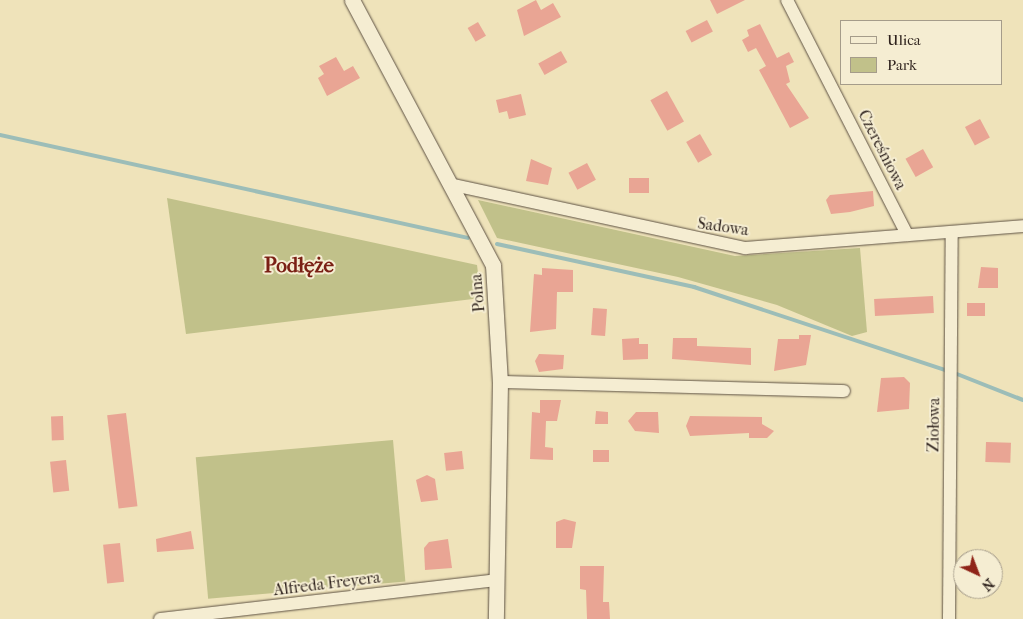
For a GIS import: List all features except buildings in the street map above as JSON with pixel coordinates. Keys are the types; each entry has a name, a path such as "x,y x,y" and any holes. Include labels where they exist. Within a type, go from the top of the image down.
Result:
{"street":[{"name":"Polna","path":"352,0 493,265 500,382 496,619"},
{"name":"Czereśniowa","path":"787,0 907,235"},
{"name":"Sadowa","path":"452,185 723,246 1023,226"},
{"name":"Ziołowa","path":"949,619 952,232"},
{"path":"500,382 844,391"},
{"name":"Alfreda Freyera","path":"160,619 497,580"}],"green space":[{"path":"167,198 477,265 481,298 186,334"},
{"path":"478,200 735,256 860,248 867,332 852,336 777,305 678,277 497,238"},
{"path":"393,440 405,581 208,599 196,457"}],"waterway":[{"path":"0,135 468,238"},
{"path":"497,244 694,287 945,370"},
{"path":"957,374 1023,400"}],"district":[{"name":"Podłęże","path":"299,265"}]}
